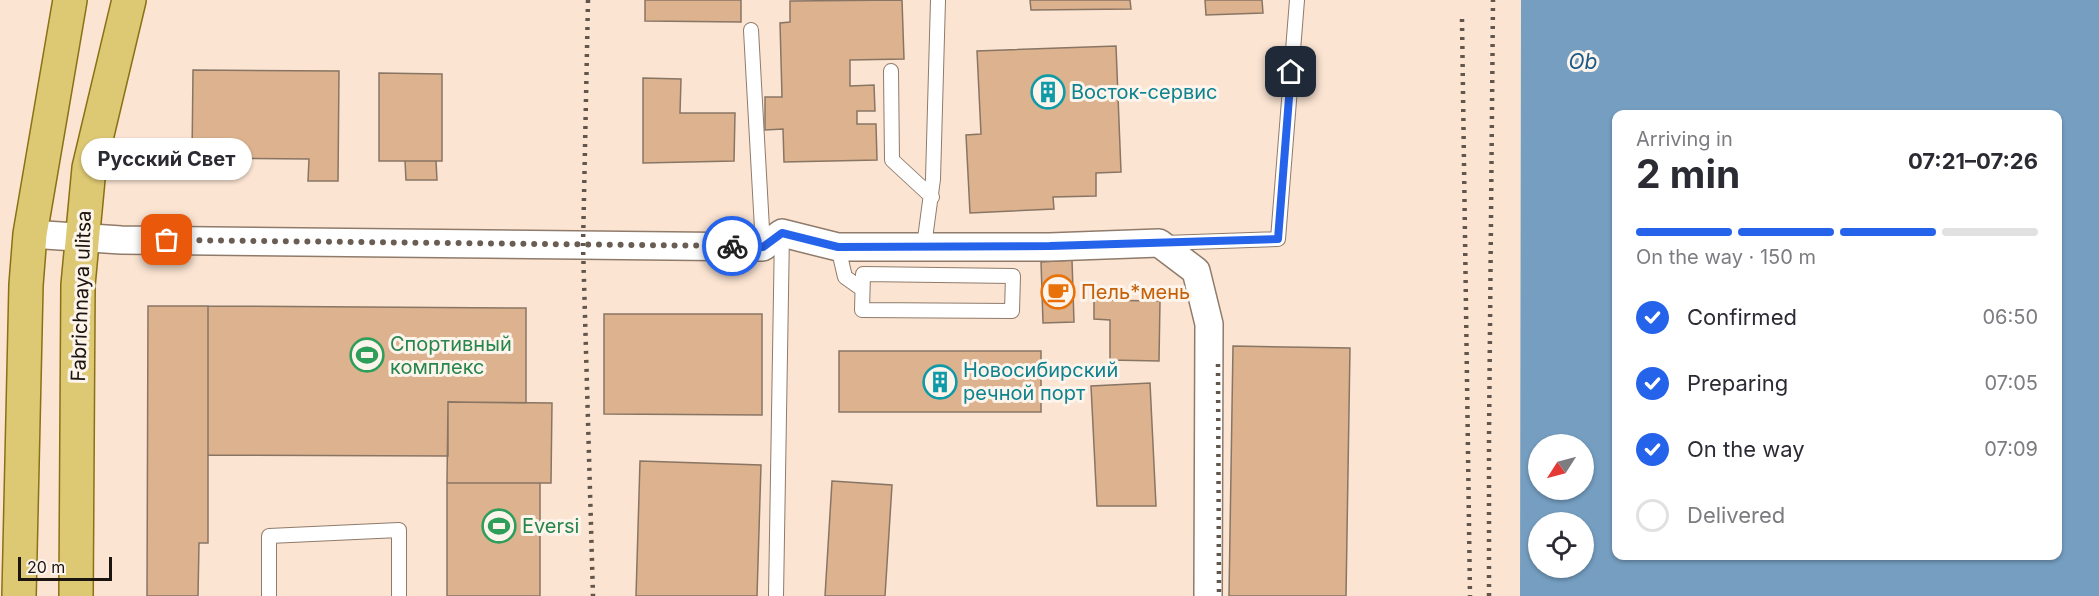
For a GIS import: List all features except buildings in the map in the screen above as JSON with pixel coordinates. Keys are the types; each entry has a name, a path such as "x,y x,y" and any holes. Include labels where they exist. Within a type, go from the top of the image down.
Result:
{"main road":[{"path":"19,596 26,285 30,234 70,0"},
{"name":"Fabrichnaya ulitsa","path":"76,596 78,285 81,237 89,168 129,0"}],"street":[{"path":"30,234 81,237 512,245 772,240 838,247 1159,243 1196,271 1209,324 1208,596"}],"lane":[{"path":"924,246 932,196 938,0"},
{"path":"1159,243 1278,239 1296,0"},
{"path":"751,30 772,240 776,596"},
{"path":"891,71 892,160 932,196"},
{"path":"838,247 845,278 862,289"},
{"path":"862,274 1013,276 1012,311 862,310 862,289 862,274"},
{"path":"269,596 269,536 399,530 399,596"}],"water":[{"name":"Ob","path":"1521,0 2099,0 2099,596 1520,596"}],"railway":[{"path":"588,0 583,246 593,596"},
{"path":"1489,596 1493,0"},
{"path":"1462,19 1470,596"},
{"path":"1218,364 1219,596"}],"way so far":[{"path":"167,240 732,246"}],"place":[{"name":"Восток-сервис","path":"1048,92"},
{"name":"Русский Свет","path":"167,240"},
{"name":"Пель*мень","path":"1058,292"},
{"name":"Спортивный комплекс","path":"367,355"},
{"name":"Новосибирский речной порт","path":"940,382"},
{"name":"Eversi","path":"499,526"}],"route":[{"path":"732,246 763,247 782,233 838,247 1050,246 1278,239 1291,72"}]}
